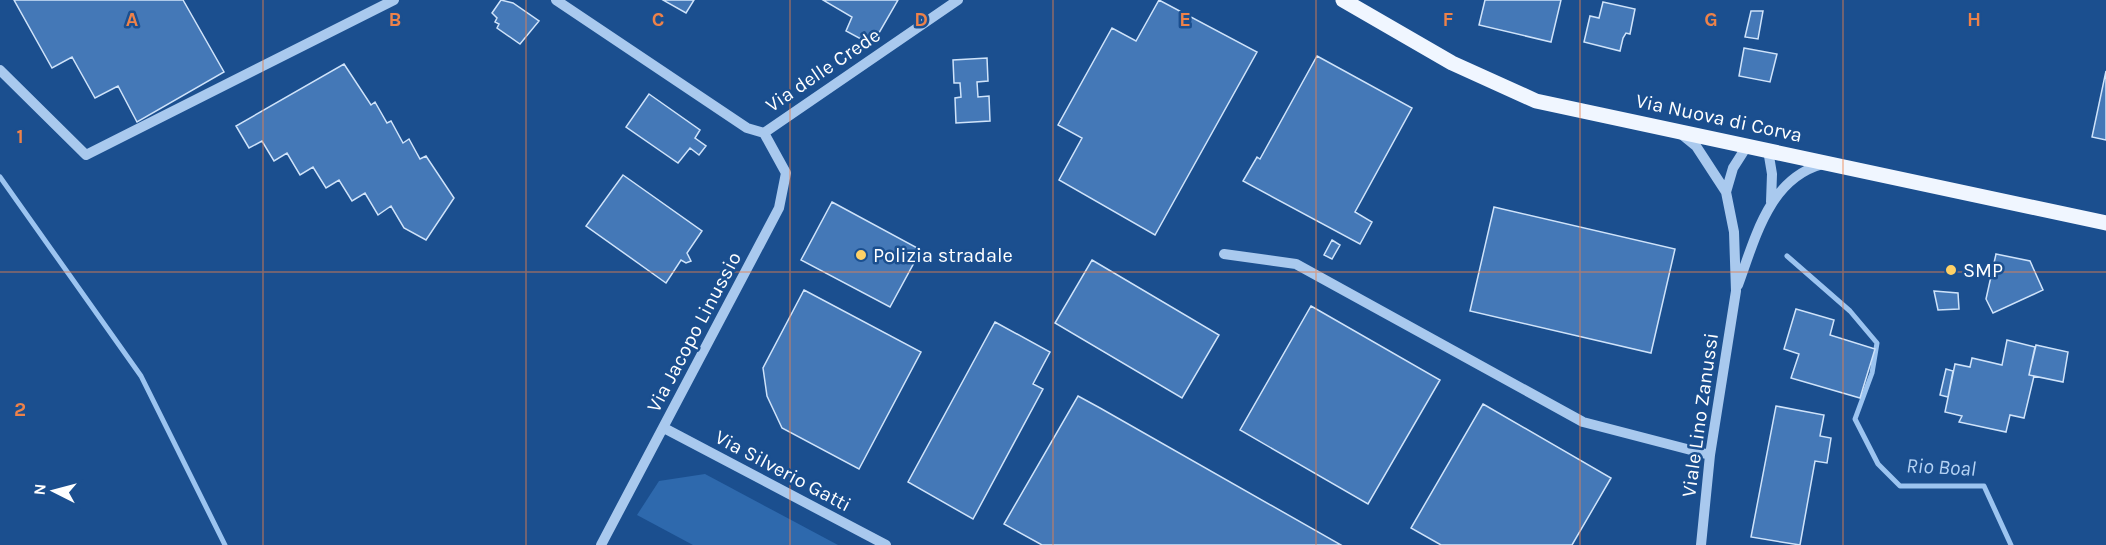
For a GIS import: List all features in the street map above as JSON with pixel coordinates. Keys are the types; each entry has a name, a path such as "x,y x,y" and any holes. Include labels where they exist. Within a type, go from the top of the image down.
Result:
{"main road":[{"name":"Via Nuova di Corva","path":"1343,0 1452,63 1536,101 1828,162 2106,224"}],"street":[{"path":"0,70 86,155 394,0"},
{"name":"Via delle Crede","path":"559,1 747,128 764,133 958,0"},
{"name":"Viale Lino Zanussi","path":"1678,131 1696,146 1726,192 1734,232 1736,291 1710,455 1701,545"},
{"name":"Via Jacopo Linussio","path":"601,545 779,208 786,173 764,133"},
{"path":"1726,192 1733,168 1747,146"},
{"name":"Viale Lino Zanussi","path":"1736,291 1771,203 1772,174 1768,150"},
{"name":"Viale Lino Zanussi","path":"1771,203 1807,168 1828,162"},
{"path":"1224,254 1296,264 1583,422 1710,455"},
{"name":"Via Silverio Gatti","path":"664,428 886,545"}],"shaded area":[{"path":"705,474 838,545 693,545 637,515 659,481"}],"building":[{"path":"14,0 183,0 224,72 137,122 118,86 95,98 72,57 52,68"},
{"path":"501,0 513,3 539,21 520,44 497,28 499,24 495,22 497,18 492,13"},
{"path":"663,0 694,0 686,13"},
{"path":"823,0 898,0 872,45 846,31 852,17"},
{"path":"1159,0 1257,52 1155,235 1059,180 1082,138 1058,125 1112,28 1136,41"},
{"path":"1485,0 1561,0 1551,42 1479,25"},
{"path":"1603,2 1635,9 1630,34 1626,33 1623,38 1620,51 1584,42 1590,16 1599,18"},
{"path":"1751,11 1763,11 1758,39 1745,37"},
{"path":"1744,48 1777,54 1770,82 1739,76"},
{"path":"1317,56 1412,108 1355,212 1372,222 1360,244 1243,181 1257,157 1260,159"},
{"path":"987,58 988,81 977,82 978,97 989,96 990,121 956,123 955,98 961,97 960,83 954,83 953,60"},
{"path":"344,64 371,105 375,102 387,123 391,121 403,143 409,139 420,159 426,156 454,198 426,240 404,228 391,206 378,215 365,193 352,201 339,180 326,188 313,167 300,175 287,153 274,161 262,141 249,148 236,126"},
{"path":"2106,71 2106,140 2092,137"},
{"path":"649,94 700,130 695,138 706,146 699,155 690,148 678,163 626,127"},
{"path":"623,175 702,231 687,253 691,261 686,263 681,260 666,283 586,226"},
{"name":"Polizia stradale","path":"832,202 921,250 890,307 801,260"},
{"path":"1494,207 1675,249 1651,353 1470,311"},
{"path":"1332,240 1340,245 1332,259 1324,255"},
{"path":"1996,254 2030,261 2043,290 1993,313 1986,299"},
{"path":"1092,260 1219,335 1182,398 1055,323"},
{"path":"804,290 921,352 859,469 782,428 767,396 763,368"},
{"path":"1934,291 1958,293 1959,309 1938,310"},
{"path":"1311,306 1440,380 1368,504 1240,430"},
{"path":"1796,309 1834,320 1830,335 1875,349 1860,398 1791,378 1799,354 1784,349"},
{"path":"995,322 1050,352 1033,384 1043,389 973,519 908,482"},
{"path":"2007,340 2035,347 2029,375 2034,376 2024,418 2010,415 2006,432 1959,422 1962,416 1945,412 1955,364 1970,367 1972,358 2002,365"},
{"path":"2036,345 2068,352 2063,382 2029,375"},
{"path":"1946,369 1953,371 1948,397 1940,395"},
{"path":"1078,396 1341,545 1042,545 1004,524"},
{"path":"1483,404 1611,478 1572,545 1441,545 1411,528"},
{"path":"1776,406 1824,415 1820,436 1831,438 1827,463 1815,461 1800,545 1751,537"}],"waterway":[{"path":"0,177 141,376 225,545"},
{"name":"Rio Boal","path":"1787,256 1850,311 1877,343 1872,373 1855,419 1878,464 1900,486 1984,486 2011,545"}],"place":[{"name":"Polizia stradale","path":"861,255"},
{"name":"SMP","path":"1951,270"}]}
